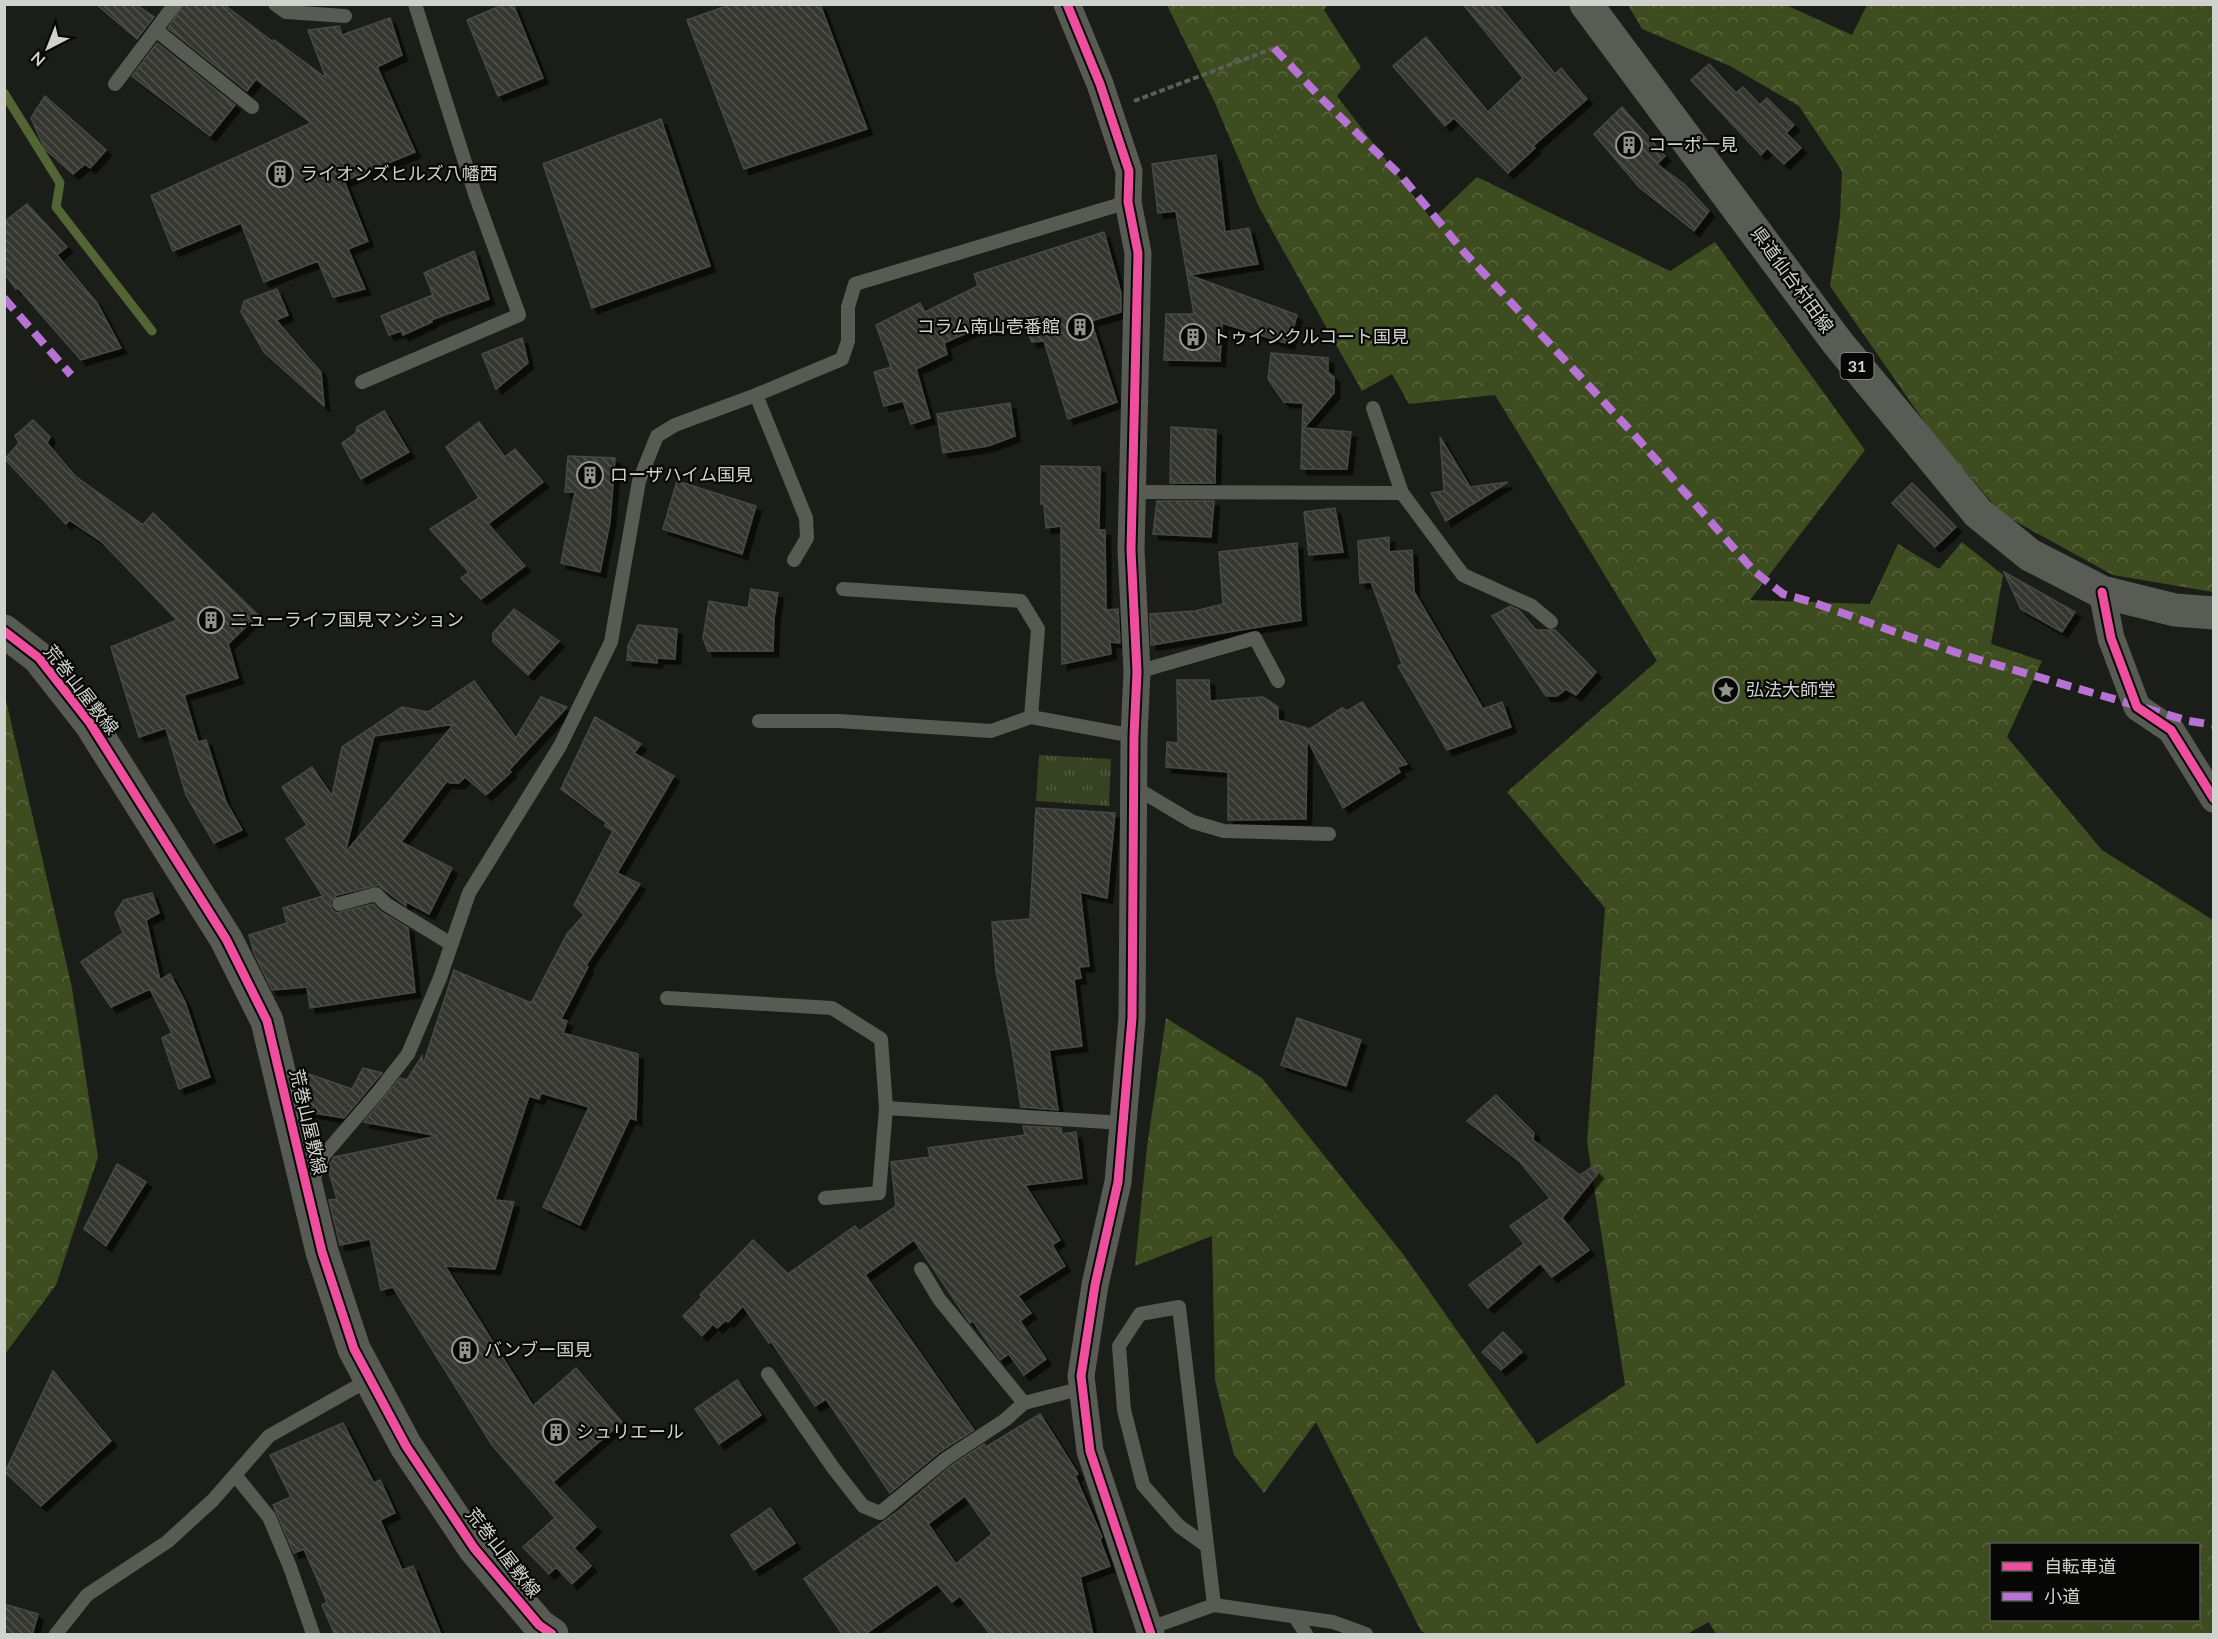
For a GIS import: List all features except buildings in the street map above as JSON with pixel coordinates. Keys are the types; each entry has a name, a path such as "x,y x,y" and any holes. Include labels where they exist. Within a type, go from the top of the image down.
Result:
{"main road":[{"name":"県道仙台村田線","path":"1586,4 1837,342 1978,513 2030,555 2102,592 2175,610 2214,613"}],"street":[{"path":"1067,4 1100,84 1129,171 1128,202 1138,253 1131,550 1137,672 1134,736 1132,1018 1118,1182 1095,1285 1081,1376 1090,1451 1151,1632"},
{"path":"2102,592 2111,638 2137,706 2171,730 2214,799"},
{"name":"荒巻山屋敷線","path":"4,631 39,658 90,723 226,939 267,1021 322,1252 354,1349 405,1446 474,1548 543,1631"}],"lane":[{"path":"115,84 175,4"},
{"path":"275,4 286,12 345,16"},
{"path":"362,382 519,315 475,194 415,4"},
{"path":"156,30 252,107"},
{"path":"308,1192 324,1155 408,1054 440,978 469,892 560,746 611,642 639,481 657,436 675,424 756,395 842,359 848,341 848,308 855,284 1128,202"},
{"path":"756,395 806,518 807,538 794,560"},
{"path":"1373,408 1402,493 1463,575 1532,606 1551,622"},
{"path":"1133,492 1402,493"},
{"path":"843,589 1021,601 1038,629 1031,717"},
{"path":"1137,672 1255,638 1278,681"},
{"path":"759,720 838,721 991,731 1031,717 1134,736"},
{"path":"1134,787 1193,822 1224,831 1329,834"},
{"path":"339,904 376,894 386,904 452,944"},
{"path":"667,998 831,1008 881,1039 886,1108 879,1193 825,1198"},
{"path":"886,1108 1123,1123"},
{"path":"921,1269 939,1299 1024,1403"},
{"path":"1207,1546 1179,1526 1143,1485 1125,1410 1119,1346 1140,1314 1179,1307 1214,1605"},
{"path":"768,1374 834,1469 863,1506 880,1513 947,1458 1005,1420 1024,1403 1083,1388"},
{"path":"56,1635 87,1595 167,1542 213,1500 269,1436 370,1379"},
{"path":"235,1475 269,1517 290,1567 314,1635"},
{"path":"1151,1632 1214,1605 1333,1622 1366,1635"},
{"path":"1295,1617 1306,1635"}],"path":[{"path":"1109,110 1274,48"}],"green space":[{"path":"1167,5 1328,5 1324,10 1361,67 1337,96 1432,220 1477,177 1670,271 1715,242 1865,450 1750,600 1870,604 1898,544 1939,569 1962,542 2003,575 1991,644 2042,661 2007,737 2102,850 2213,920 2213,1634 1716,1634 1709,1622 1687,1634 1427,1634 1421,1631 1316,1422 1264,1493 1234,1455 1215,1380 1212,1236 1135,1266 1147,1147 1166,1018 1262,1078 1403,1254 1537,1444 1625,1385 1587,1142 1605,908 1507,792 1657,661 1495,395 1409,404 1392,374 1362,391 1259,207 1215,103"},
{"path":"1628,5 1786,5 1852,35 1867,5 2213,5 2213,592 2113,575 2002,514 1932,433 1830,286 1840,217 1842,171 1799,106 1730,66 1642,29"},
{"path":"5,696 72,988 98,1157 56,1285 5,1354"},
{"path":"1039,755 1111,759 1109,806 1036,801"}],"waterway":[{"path":"4,93 60,183 56,207 152,331"}],"marked path":[{"path":"1274,48 1322,99 1402,177 1464,252 1630,430 1754,571 1783,594 1970,657 2189,721 2214,725"},
{"path":"4,298 71,375"}],"cycle path":[{"path":"1067,4 1100,84 1129,171 1128,202 1138,253 1131,550 1137,672 1134,736 1132,1018 1118,1182 1095,1285 1081,1376 1090,1451 1151,1634"},
{"path":"2102,592 2111,638 2137,707 2171,730 2214,799"},
{"path":"4,631 39,658 90,723 226,939 267,1021 322,1252 354,1349 406,1446 474,1548 539,1625 552,1634"}],"place":[{"name":"コーポ一見","path":"1629,145"},
{"name":"ライオンズヒルズ八幡西","path":"280,174"},
{"name":"コラム南山壱番館","path":"1080,327"},
{"name":"トゥインクルコート国見","path":"1193,337"},
{"name":"ローザハイム国見","path":"590,475"},
{"name":"ニューライフ国見マンション","path":"211,620"},
{"name":"弘法大師堂","path":"1726,690"},
{"name":"バンブー国見","path":"465,1350"},
{"name":"シュリエール","path":"556,1432"}]}
